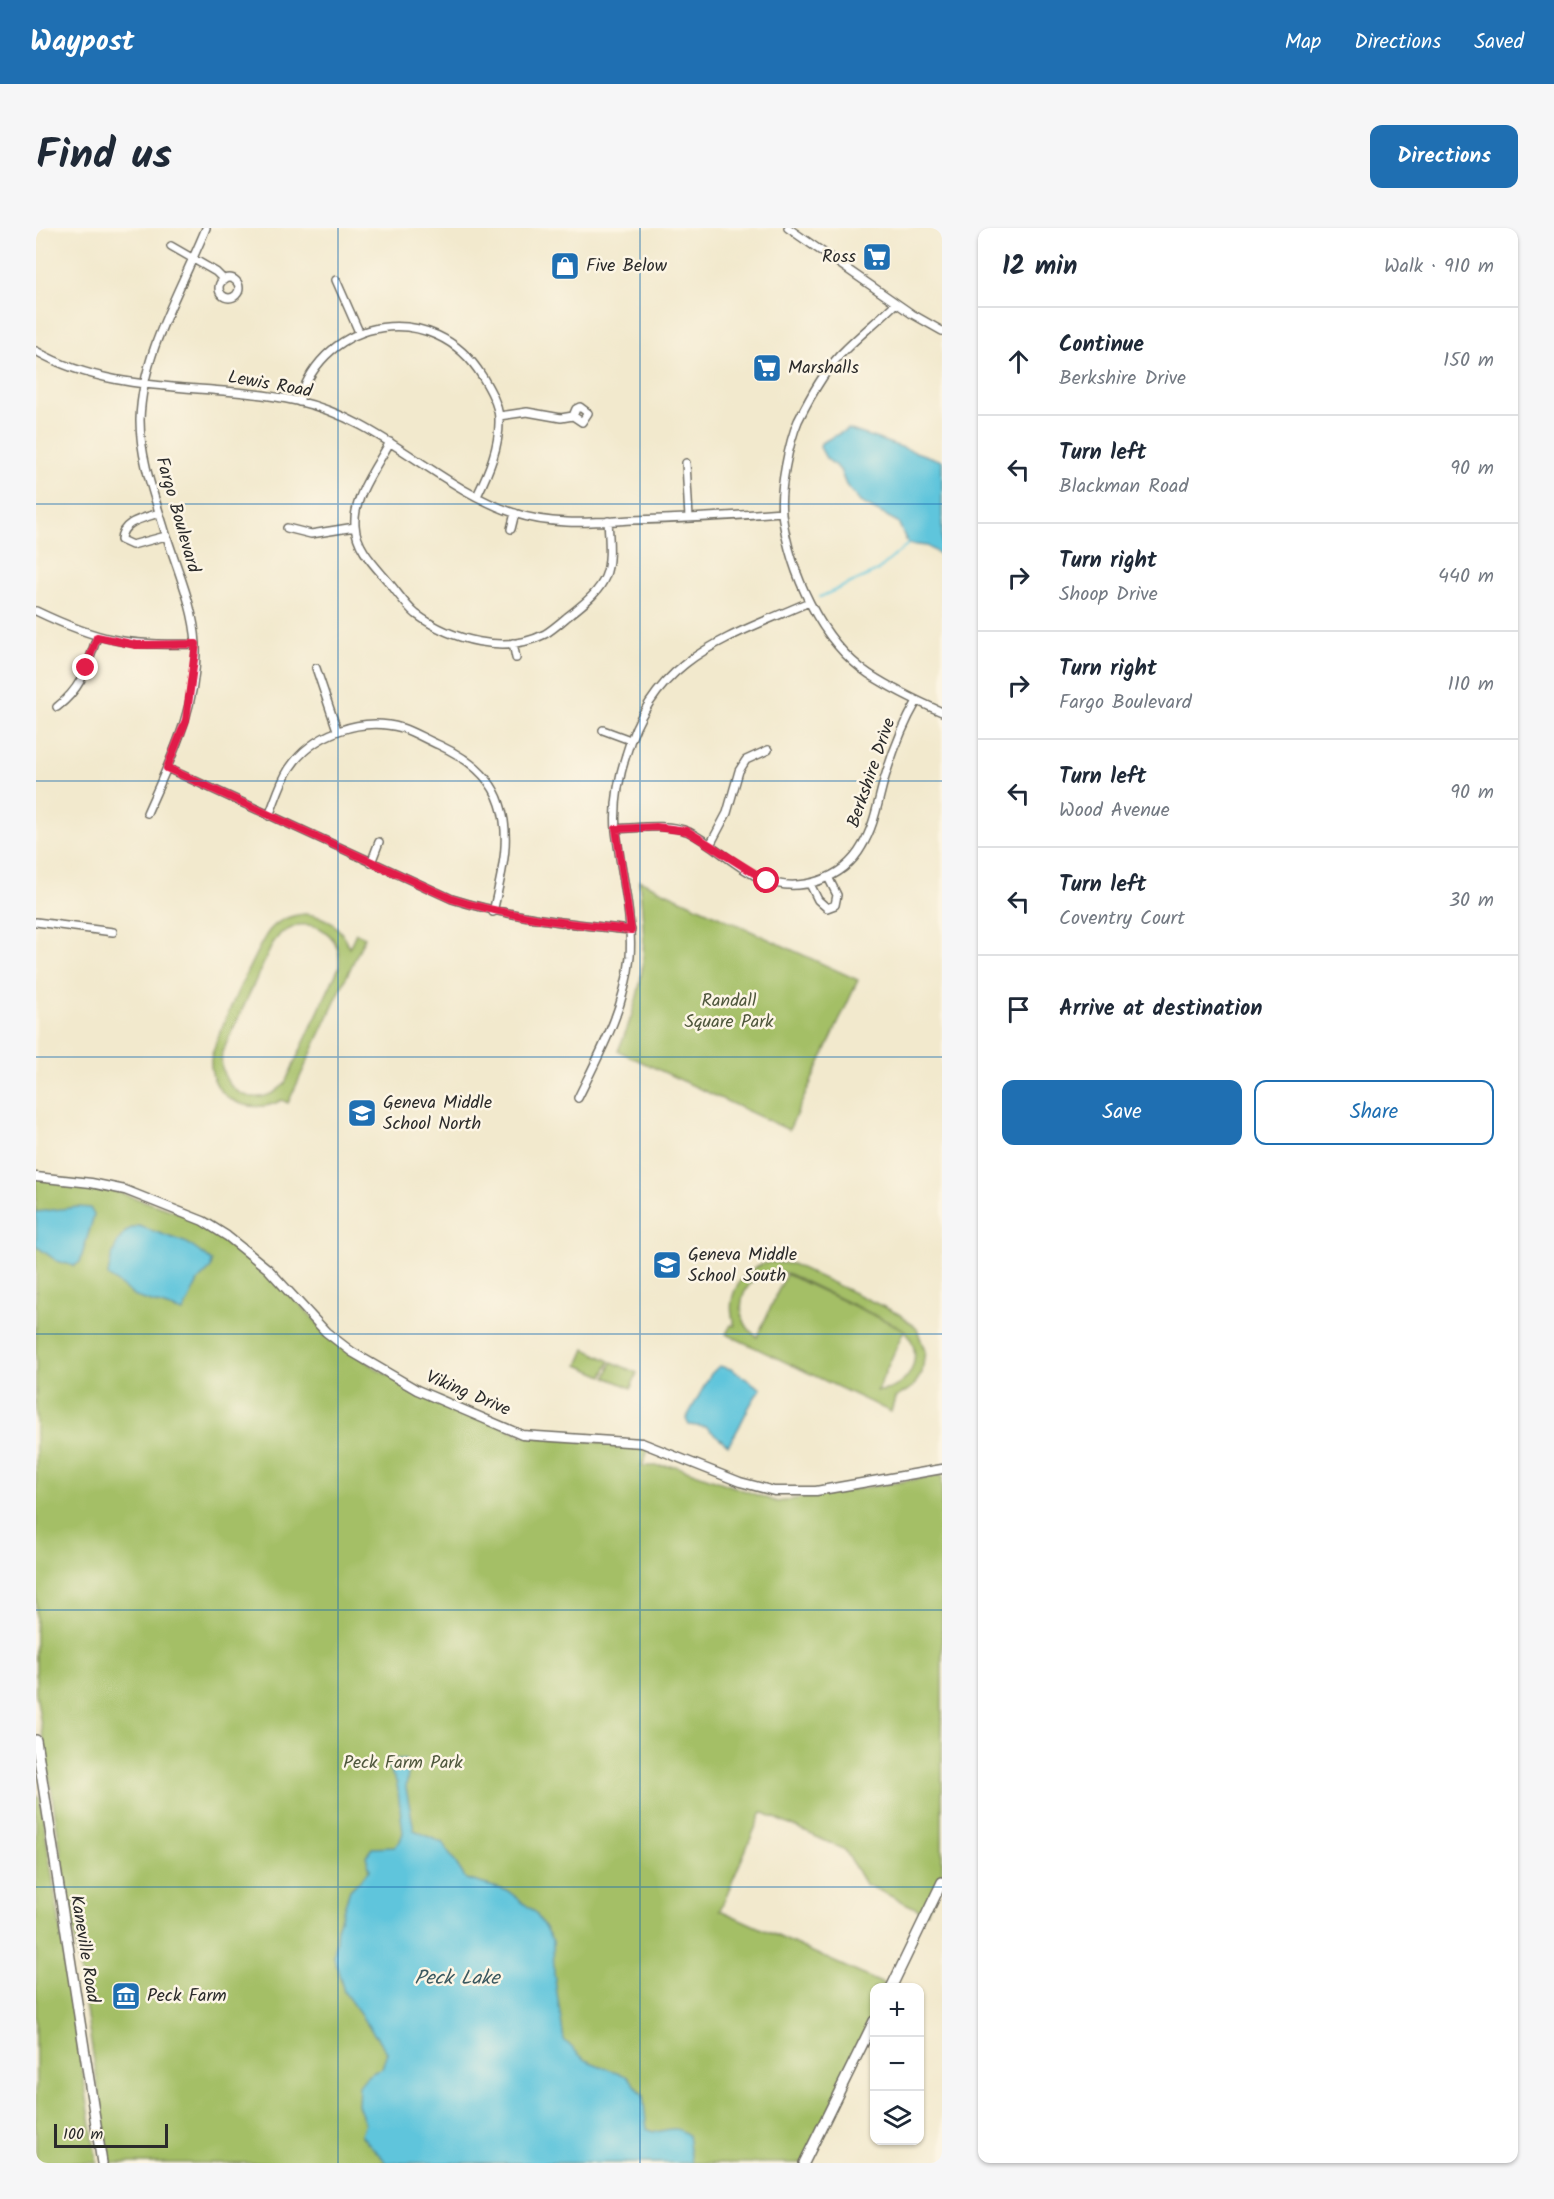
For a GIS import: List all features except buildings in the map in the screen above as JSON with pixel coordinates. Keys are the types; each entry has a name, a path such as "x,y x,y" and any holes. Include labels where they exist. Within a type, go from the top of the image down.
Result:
{"main road":[{"name":"Kaneville Road","path":"36,1740 39,1780 102,2163"},
{"path":"893,1983 942,1882"},
{"path":"804,2163 870,2029"}],"street":[{"name":"Fargo Boulevard","path":"147,813 186,720 196,644 190,611 159,513 142,446 140,420 150,359 206,228"},
{"path":"788,228 942,332"},
{"path":"171,246 216,272 224,280"},
{"path":"336,280 359,332"},
{"path":"896,303 844,350 820,382 798,422 786,469 782,513 794,569 809,602 833,639 868,673 917,701 942,712"},
{"path":"299,402 303,386 322,357 340,342 359,332 392,327 426,331 454,345 476,365 491,390 499,416 497,443 490,469 477,496"},
{"name":"Lewis Road","path":"36,351 68,368 144,385 248,393 299,402 364,425 442,477 515,513 557,522 782,513"},
{"path":"499,416 527,412 561,418 573,416"},
{"path":"390,442 362,493 356,511 355,527 365,554 415,613 447,632 485,644 513,643 545,633 595,596 607,577 610,555 608,521"},
{"path":"686,463 689,518"},
{"path":"159,513 128,525 122,532 122,540 126,544 137,545 166,536"},
{"path":"511,529 515,513"},
{"path":"287,528 312,534 355,527"},
{"path":"578,1098 619,1009 628,969 631,930 616,829 617,786 630,740 646,705 673,672 710,645 809,602"},
{"path":"36,611 97,637 136,645 196,644"},
{"path":"57,707 74,695 82,680 97,637"},
{"path":"513,643 516,658"},
{"path":"316,668 337,730"},
{"name":"Berkshire Drive","path":"616,829 656,827 687,831 767,881 788,885 810,884 829,879 862,847 876,814 885,778 903,726 917,701"},
{"path":"269,816 289,770 309,748 337,730 366,724 401,728 453,752 482,774 500,803 507,839 493,912"},
{"path":"603,729 630,740"},
{"path":"710,845 727,813 746,760 768,750"},
{"path":"167,768 452,899 493,912 536,920 631,930"},
{"path":"371,863 378,842"},
{"path":"810,884 818,900 827,908 835,905 837,895 829,879"},
{"path":"36,922 113,932"},
{"name":"Viking Drive","path":"36,1177 92,1183 125,1190 203,1221 227,1236 268,1269 326,1332 370,1365 417,1390 522,1435 642,1443 740,1482 784,1492 816,1491 942,1469"}],"green space":[{"name":"Randall Square Park","path":"639,880 858,980 789,1130 618,1051 635,1006 642,967 644,948"},
{"path":"305,914 320,917 332,924 342,934 349,948 356,933 365,937 288,1103 282,1100 270,1105 245,1105 224,1094 217,1085 212,1074 213,1051 236,995 269,931 281,921","holes":["298,925 323,930 334,941 338,949 339,967 285,1083 275,1092 264,1096 252,1097 242,1094 233,1088 226,1078 222,1067 222,1053 273,943 281,933"]},
{"name":"Peck Farm Park","path":"36,1177 91,1183 203,1221 268,1269 326,1332 380,1371 522,1435 650,1446 642,1466 675,1466 777,1502 942,1475 942,1882 926,1913 865,1884 845,1850 762,1812 720,1910 881,1983 870,1983 870,2029 804,2163 110,2163 36,1693"},
{"path":"770,1262 792,1264 901,1315 917,1329 925,1351 922,1373 913,1387 895,1398 891,1412 726,1334 731,1325 735,1326 732,1305 737,1286 750,1271","holes":["777,1271 789,1274 903,1329 786,1274 757,1337 748,1328 743,1318 741,1307 743,1296 755,1279","904,1330 914,1350 912,1369 898,1385 877,1391"]},
{"path":"585,1349 610,1361 603,1376 578,1365"},
{"path":"612,1362 637,1373 631,1388 606,1377"},
{"path":"36,1796 40,1798 97,2163 36,2163"}],"water":[{"path":"848,429 942,461 942,556 927,546 908,544 898,522 860,502 846,485 840,470 826,458 820,447 821,443"},
{"path":"78,1207 90,1208 94,1215 80,1262 74,1266 57,1261 36,1246 36,1212"},
{"path":"139,1226 187,1243 212,1261 211,1268 198,1281 183,1312 136,1297 108,1276 113,1253 120,1238 132,1228"},
{"path":"719,1366 731,1369 761,1389 751,1402 728,1445 706,1427 689,1425 686,1419 711,1374"},
{"name":"Peck Lake","path":"394,1760 405,1760 409,1766 406,1788 414,1830 443,1843 466,1879 508,1891 535,1912 553,1941 554,1973 564,2040 585,2060 629,2077 643,2095 647,2129 653,2132 675,2129 688,2135 692,2163 387,2163 361,2135 365,2123 358,2105 359,2086 367,2076 382,2068 387,2052 344,1992 334,1957 337,1928 350,1890 370,1870 366,1856 372,1848 394,1847 400,1841 403,1833 397,1783 388,1768"}],"waterway":[{"path":"820,597 877,571 908,544"}],"place":[{"name":"Ross","path":"877,257"},
{"name":"Five Below","path":"565,266"},
{"name":"Marshalls","path":"767,368"},
{"name":"Geneva Middle School North","path":"362,1113"},
{"name":"Geneva Middle School South","path":"667,1265"},
{"name":"Peck Farm","path":"126,1996"}],"route":[{"path":"86,668 97,637 136,645 196,644 194,678 186,720 167,768 452,899 493,912 536,920 631,930 616,829 656,827 687,831 767,881"}]}
